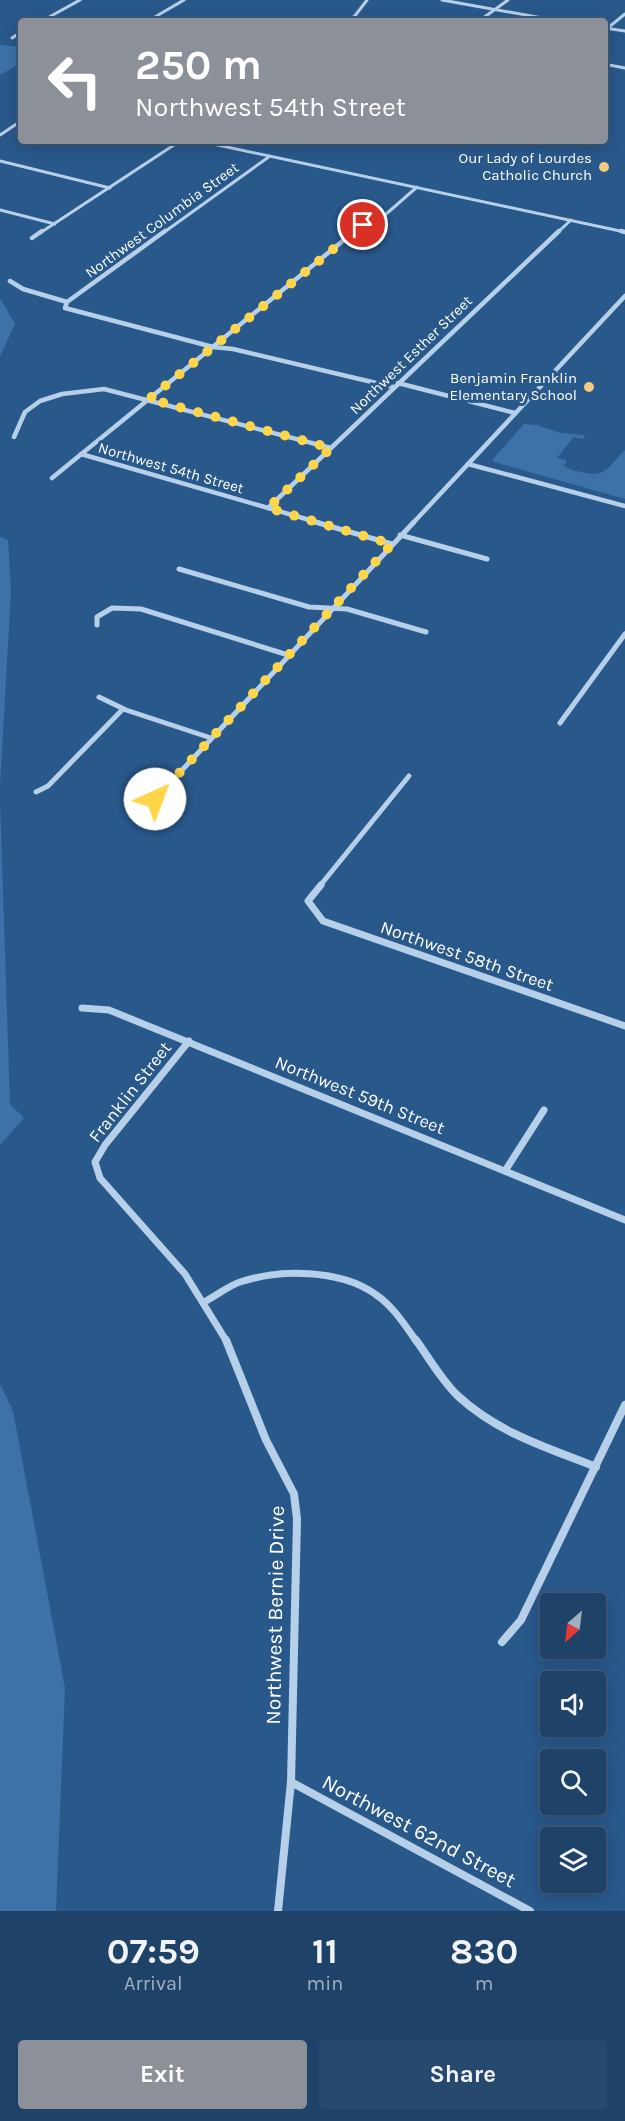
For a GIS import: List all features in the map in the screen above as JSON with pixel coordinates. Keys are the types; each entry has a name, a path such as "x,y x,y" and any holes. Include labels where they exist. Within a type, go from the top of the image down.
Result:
{"street":[{"path":"47,18 80,0"},
{"path":"153,18 184,0"},
{"path":"353,17 368,0"},
{"path":"442,0 543,18"},
{"path":"483,18 508,0"},
{"path":"608,27 625,14"},
{"path":"353,17 359,18"},
{"path":"608,29 625,31"},
{"path":"12,38 18,34"},
{"path":"608,65 625,68"},
{"path":"0,135 18,123"},
{"path":"32,238 176,144"},
{"path":"213,144 625,232"},
{"name":"Northwest Columbia Street","path":"67,302 270,156"},
{"path":"0,161 110,188"},
{"path":"52,478 363,225 385,215 417,188"},
{"path":"0,210 55,224"},
{"name":"Northwest Esther Street","path":"268,508 393,387 572,220"},
{"path":"10,281 23,289 67,302 65,308 213,347 233,349 393,387"},
{"path":"155,799 625,296"},
{"path":"398,383 515,413"},
{"path":"14,437 19,432 26,411 42,400 81,391 104,389 331,448"},
{"name":"Northwest 54th Street","path":"81,454 392,544"},
{"path":"468,464 625,506"},
{"path":"400,535 487,559"},
{"path":"178,569 309,607 347,609 426,632"},
{"path":"97,625 97,617 103,612 123,607 141,609 288,655"},
{"path":"560,723 625,634"},
{"path":"99,697 123,709 211,738"},
{"path":"36,792 51,783 123,709"},
{"name":"Northwest 58th Street","path":"409,776 308,901 323,921 625,1026"},
{"name":"Northwest 59th Street","path":"82,1008 109,1010 189,1041 625,1220"},
{"name":"Franklin Street","path":"95,1162 105,1145 189,1041"},
{"path":"505,1171 544,1110"},
{"name":"Northwest Bernie Drive","path":"95,1162 100,1178 185,1274 204,1302 231,1348 266,1440 294,1494 297,1519 291,1782 278,1911"},
{"path":"204,1302 240,1282 283,1274 319,1274 354,1282 374,1293 392,1308 456,1394 490,1422 522,1438 596,1467"},
{"path":"502,1642 521,1620 625,1405"},
{"name":"Northwest 62nd Street","path":"291,1782 530,1911"}],"shaded area":[{"path":"0,45 18,47 18,65 0,75"},
{"path":"0,298 15,324 0,356"},
{"path":"524,424 536,425 561,433 584,435 582,439 574,437 557,458 566,460 566,464 563,465 576,471 590,474 602,472 625,450 625,499 494,462 493,459"},
{"path":"0,537 8,540 11,591 0,787"},
{"path":"0,800 10,1104 24,1118 0,1145"},
{"path":"0,1384 13,1411 65,1688 56,1911 0,1911"}],"place":[{"name":"Our Lady of Lourdes Catholic Church","path":"604,167"},
{"name":"Benjamin Franklin Elementary School","path":"589,387"}],"route":[{"path":"155,799 392,544 268,508 331,448 149,399 363,225"}]}
